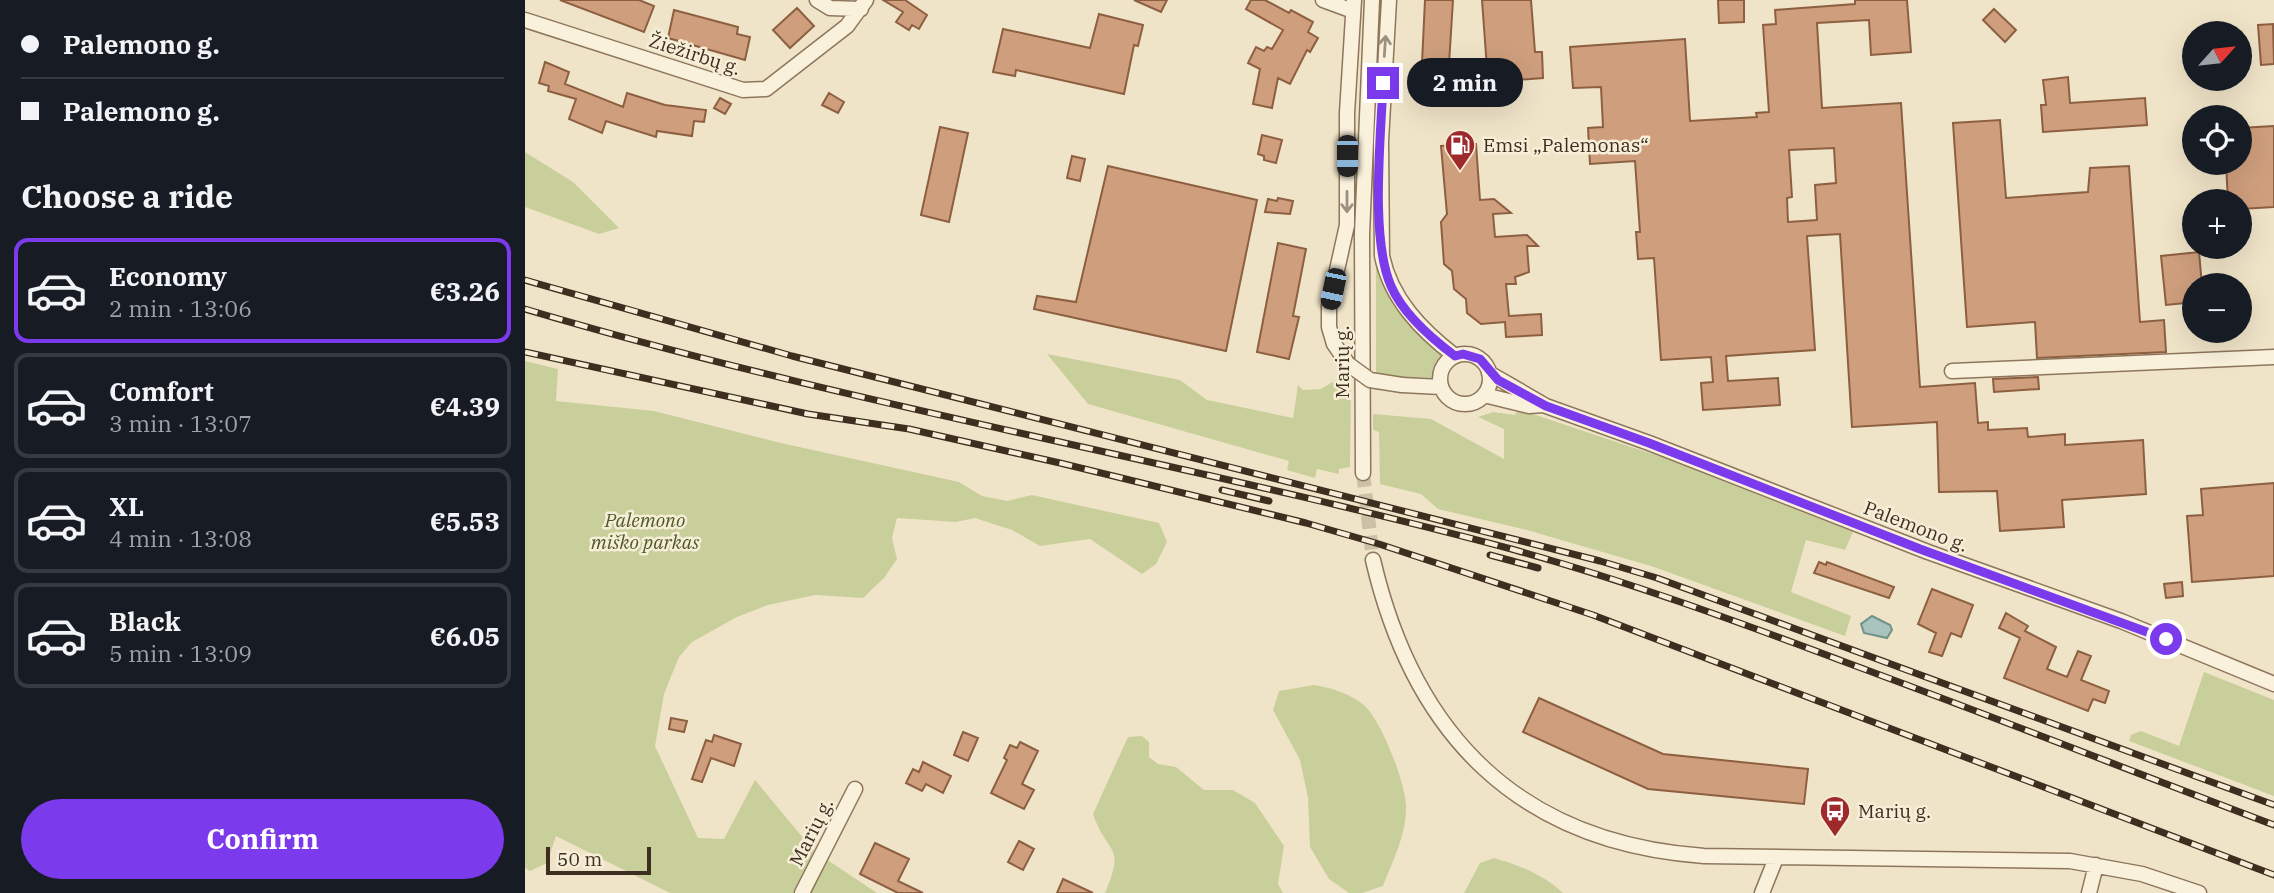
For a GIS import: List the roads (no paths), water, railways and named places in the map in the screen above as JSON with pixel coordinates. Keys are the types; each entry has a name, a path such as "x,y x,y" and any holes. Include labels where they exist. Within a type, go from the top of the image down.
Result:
{"street":[{"path":"817,0 830,8 864,5"},
{"path":"1323,0 1353,6"},
{"name":"Marių g.","path":"1363,473 1361,234 1372,0"},
{"name":"Palemono g.","path":"1389,0 1381,141 1382,256 1385,272 1400,302 1455,356 1463,354 1480,359 1489,373 1543,405 1649,443 1920,549 2121,621 2274,684"},
{"name":"Žiežirbų g.","path":"525,20 743,90 756,91 766,89 807,58 847,26 864,5"},
{"name":"Palemono g.","path":"1353,6 1347,113 1347,225 1329,316 1334,344 1348,364 1370,380 1441,387 1452,400 1460,404 1469,404 1484,395 1529,406 1543,405"},
{"path":"1441,387 1442,369 1455,356"},
{"path":"1952,371 2274,357"},
{"path":"1484,395 1490,381 1489,373"},
{"path":"1373,560 1385,611 1409,671 1433,710 1463,748 1502,784 1549,815 1581,831 1622,845 1658,853 1776,858 2018,859 2096,865 2142,874 2199,893"},
{"name":"Marių g.","path":"802,893 855,789"},
{"path":"1762,893 1776,858"},
{"path":"2089,893 2096,865"}],"water":[{"path":"1872,616 1890,625 1892,630 1887,638 1864,633 1861,624"}],"tunnel":[{"path":"1363,473 1373,560"}],"railway":[{"path":"525,280 792,356 1600,561 1657,578 2274,805"},
{"path":"525,309 771,375 1392,518 1557,562 1763,632 2274,825"},
{"path":"525,352 808,414 909,429 1306,523 1379,544 1593,615 2274,875"},
{"path":"1222,490 1269,501"},
{"path":"1490,555 1538,568"}],"place":[{"name":"Emsi „Palemonas“","path":"1460,172"},
{"name":"Marių g.","path":"1835,838"}],"park label":[{"name":"Palemono miško parkas","path":"645,531"}]}
